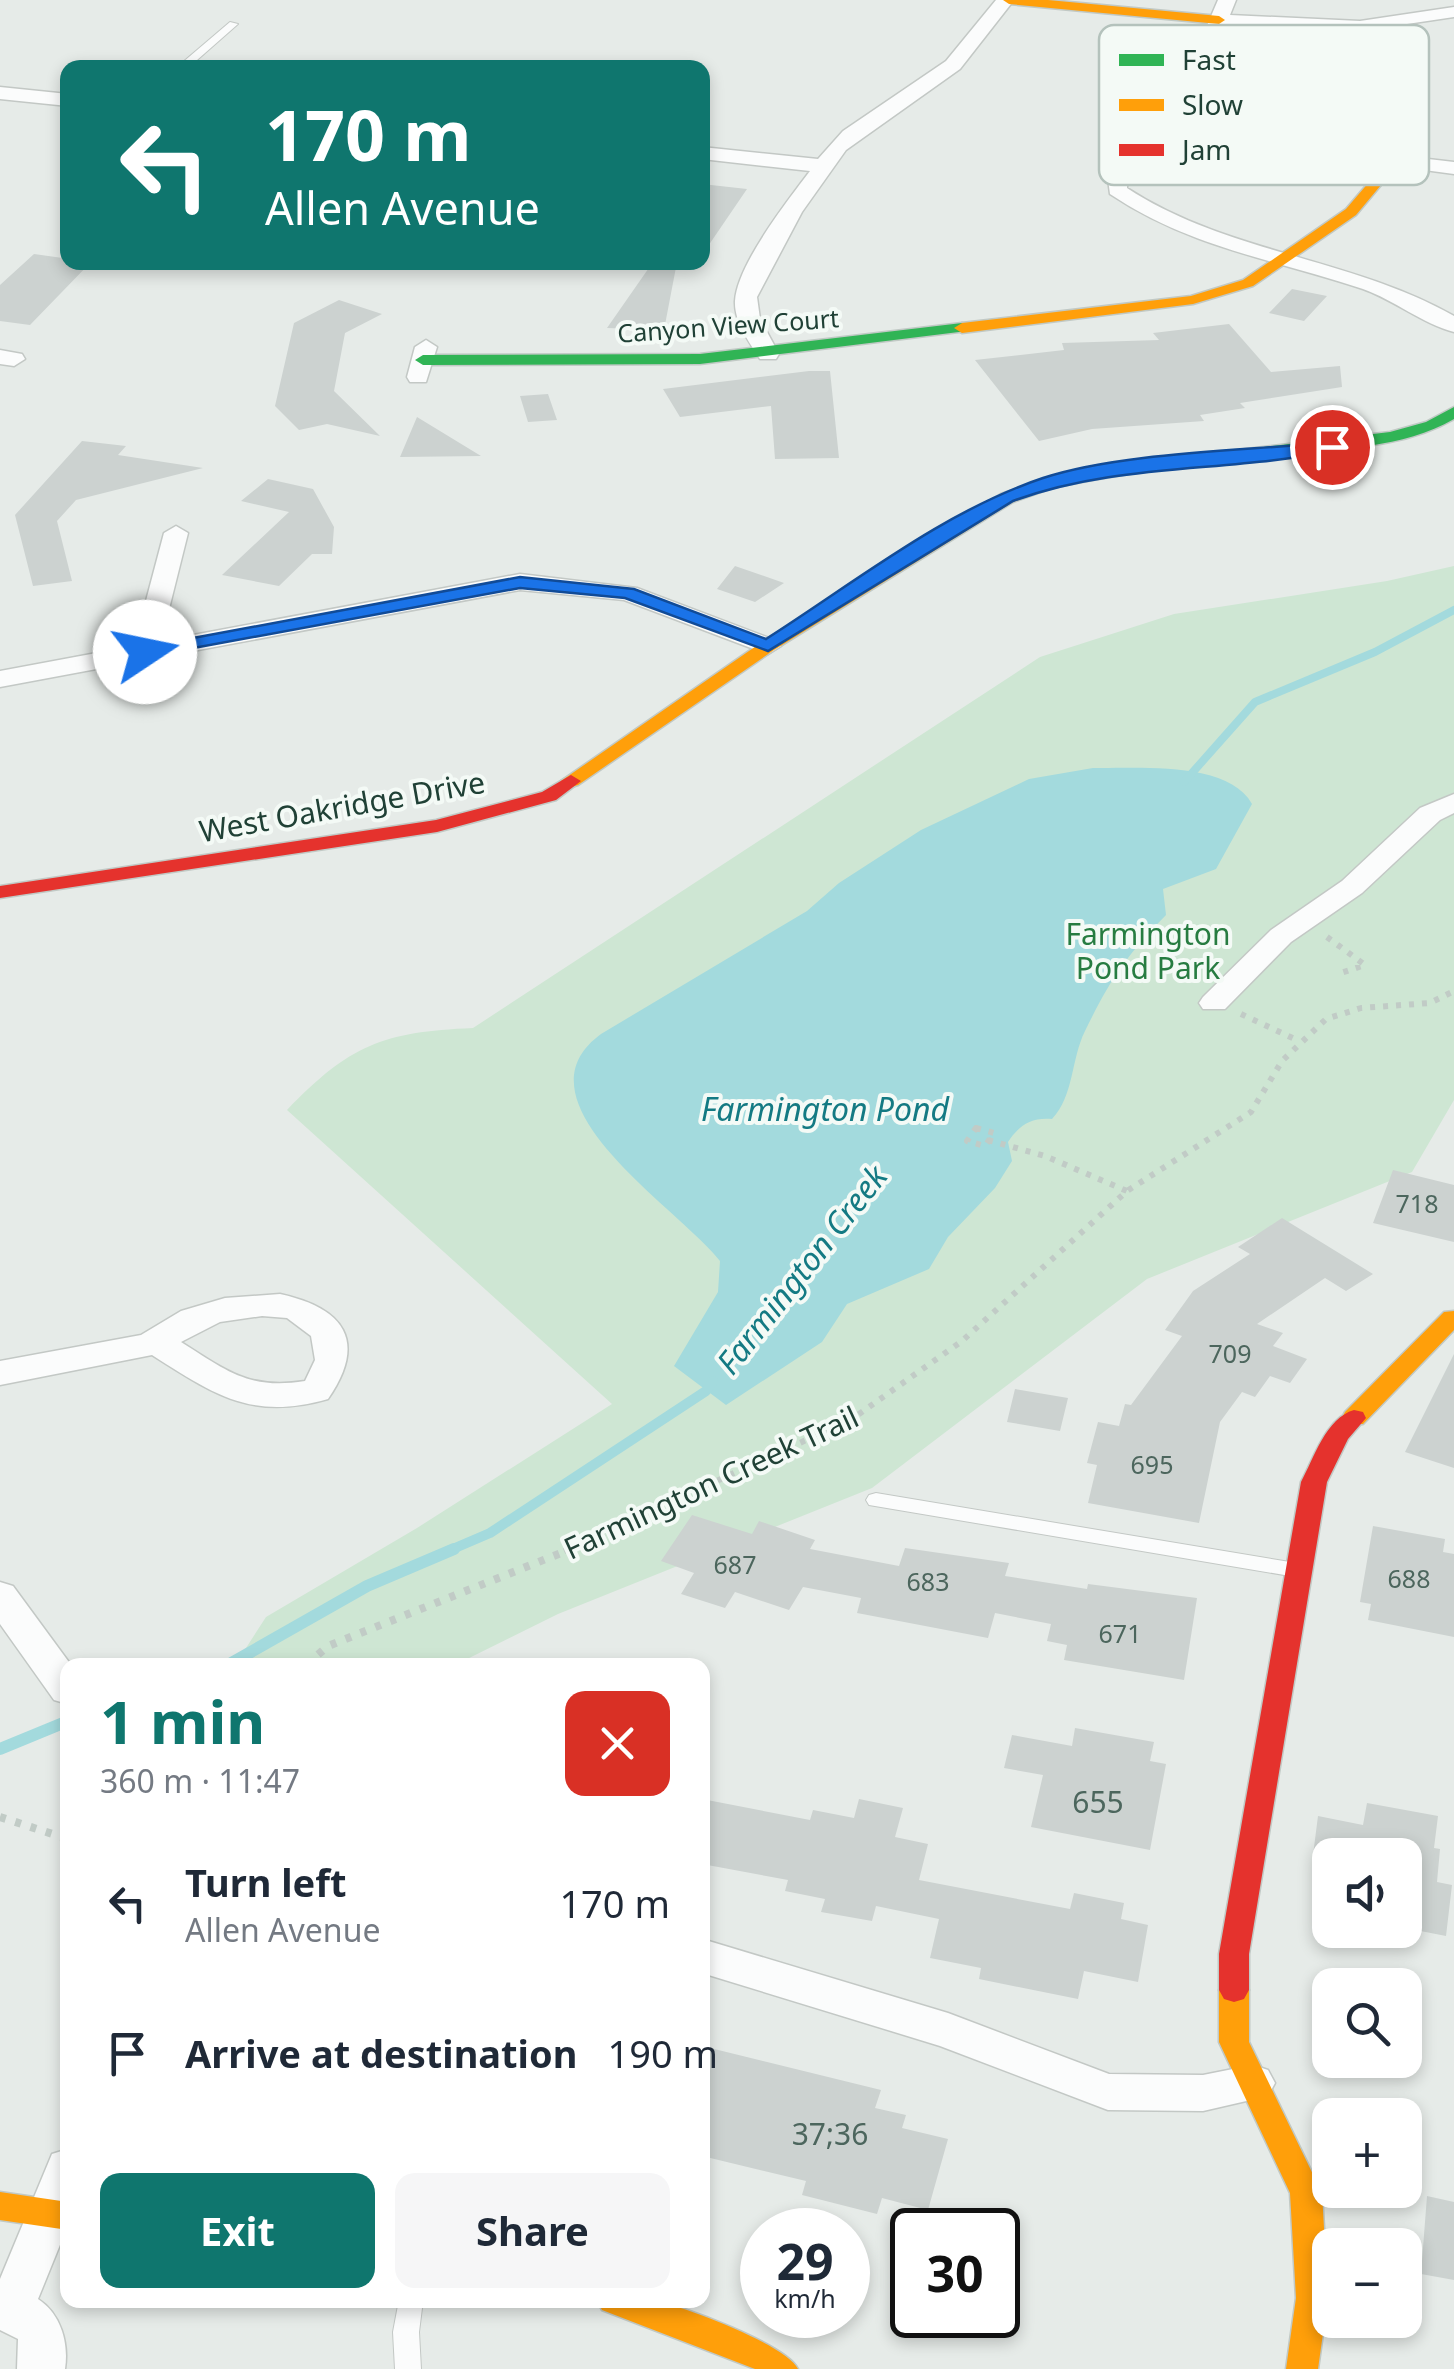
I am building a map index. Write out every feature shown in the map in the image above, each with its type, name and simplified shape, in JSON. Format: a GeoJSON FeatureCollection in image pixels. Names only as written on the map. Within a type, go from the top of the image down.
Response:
{"type":"FeatureCollection","features":[{"type":"Feature","properties":{"kind":"street"},"geometry":{"type":"LineString","coordinates":[[768,354],[751,324],[746,297],[761,264],[823,166],[848,136],[942,77],[982,39],[1007,0],[1223,10],[1351,25]]}},
{"type":"Feature","properties":{"kind":"street"},"geometry":{"type":"LineString","coordinates":[[1367,25],[1454,12]]}},
{"type":"Feature","properties":{"kind":"street"},"geometry":{"type":"LineString","coordinates":[[890,89],[915,95]]}},
{"type":"Feature","properties":{"kind":"street"},"geometry":{"type":"LineString","coordinates":[[0,93],[60,99]]}},
{"type":"Feature","properties":{"kind":"street"},"geometry":{"type":"LineString","coordinates":[[710,155],[823,166]]}},
{"type":"Feature","properties":{"kind":"street"},"geometry":{"type":"LineString","coordinates":[[1429,165],[1454,168]]}},
{"type":"Feature","properties":{"kind":"street"},"geometry":{"type":"LineString","coordinates":[[1116,185],[1117,190]]}},
{"type":"Feature","properties":{"kind":"street","name":"Canyon View Court"},"geometry":{"type":"LineString","coordinates":[[422,361],[700,359],[768,354],[1031,315],[1193,300],[1248,283],[1351,212],[1374,185]]}},
{"type":"Feature","properties":{"kind":"street"},"geometry":{"type":"LineString","coordinates":[[1089,191],[1117,190],[1148,215],[1186,232],[1280,261],[1361,280],[1419,301],[1454,325]]}},
{"type":"Feature","properties":{"kind":"street","name":"West Oakridge Drive"},"geometry":{"type":"LineString","coordinates":[[0,892],[437,826],[549,796],[768,646],[956,526],[1007,498],[1052,481],[1110,470],[1392,437],[1432,425],[1454,412]]}},
{"type":"Feature","properties":{"kind":"street"},"geometry":{"type":"LineString","coordinates":[[145,652],[176,533]]}},
{"type":"Feature","properties":{"kind":"street"},"geometry":{"type":"LineString","coordinates":[[0,678],[520,582],[628,593],[768,646]]}},
{"type":"Feature","properties":{"kind":"street"},"geometry":{"type":"LineString","coordinates":[[1214,1003],[1255,958],[1352,887],[1430,814],[1454,802]]}},
{"type":"Feature","properties":{"kind":"street"},"geometry":{"type":"LineString","coordinates":[[1302,2369],[1312,2298],[1306,2193],[1234,2042],[1234,1954],[1314,1482],[1338,1434],[1452,1318]]}},
{"type":"Feature","properties":{"kind":"street"},"geometry":{"type":"LineString","coordinates":[[0,1373],[156,1342]]}},
{"type":"Feature","properties":{"kind":"street"},"geometry":{"type":"LineString","coordinates":[[0,1596],[60,1679]]}},
{"type":"Feature","properties":{"kind":"street"},"geometry":{"type":"LineString","coordinates":[[710,1958],[948,2031],[1108,2092],[1204,2094],[1254,2083]]}},
{"type":"Feature","properties":{"kind":"street"},"geometry":{"type":"LineString","coordinates":[[0,2206],[58,2215],[6,2309],[29,2317],[41,2331],[46,2349],[42,2369]]}},
{"type":"Feature","properties":{"kind":"street"},"geometry":{"type":"LineString","coordinates":[[643,2308],[758,2354],[782,2369]]}},
{"type":"Feature","properties":{"kind":"lane"},"geometry":{"type":"LineString","coordinates":[[190,60],[233,24]]}},
{"type":"Feature","properties":{"kind":"lane"},"geometry":{"type":"LineString","coordinates":[[876,1500],[1302,1570]]}},
{"type":"Feature","properties":{"kind":"lane"},"geometry":{"type":"LineString","coordinates":[[408,2369],[406,2332],[410,2308]]}},
{"type":"Feature","properties":{"kind":"path"},"geometry":{"type":"LineString","coordinates":[[1298,925],[1331,938],[1365,965],[1338,974]]}},
{"type":"Feature","properties":{"kind":"path"},"geometry":{"type":"LineString","coordinates":[[1214,1003],[1299,1041],[1326,1020],[1344,1014],[1430,1002],[1448,998],[1454,991]]}},
{"type":"Feature","properties":{"kind":"path","name":"Farmington Creek Trail"},"geometry":{"type":"LineString","coordinates":[[314,1658],[328,1646],[572,1548],[852,1419],[962,1341],[1128,1190],[1251,1112],[1299,1041]]}},
{"type":"Feature","properties":{"kind":"path"},"geometry":{"type":"LineString","coordinates":[[988,1140],[1045,1156],[1128,1190]]}},
{"type":"Feature","properties":{"kind":"path"},"geometry":{"type":"LineString","coordinates":[[0,1816],[60,1836]]}},
{"type":"Feature","properties":{"kind":"green space","name":"Farmington Pond Park"},"geometry":{"type":"Polygon","coordinates":[[[1454,566],[1454,1100],[1412,1172],[1147,1279],[872,1488],[558,1614],[469,1658],[240,1658],[266,1617],[417,1528],[612,1404],[287,1110],[309,1088],[370,1046],[414,1033],[473,1028],[1040,657],[1174,614],[1387,581],[1454,566]]]}},
{"type":"Feature","properties":{"kind":"water","name":"Farmington Pond"},"geometry":{"type":"Polygon","coordinates":[[[1093,768],[1155,768],[1202,774],[1240,790],[1252,804],[1216,869],[1163,889],[1166,915],[1129,957],[1102,997],[1080,1042],[1059,1110],[1052,1119],[1032,1121],[1012,1136],[1008,1142],[1012,1161],[995,1188],[948,1237],[929,1269],[847,1304],[822,1342],[726,1405],[674,1366],[718,1292],[720,1261],[611,1154],[587,1122],[575,1091],[578,1061],[601,1034],[807,911],[839,883],[921,830],[1029,779],[1093,768]]]}},
{"type":"Feature","properties":{"kind":"building"},"geometry":{"type":"Polygon","coordinates":[[[710,185],[747,189],[710,243],[710,185]]]}},
{"type":"Feature","properties":{"kind":"building"},"geometry":{"type":"Polygon","coordinates":[[[34,254],[60,258],[60,270],[83,270],[30,325],[0,321],[0,285],[34,254]]]}},
{"type":"Feature","properties":{"kind":"building"},"geometry":{"type":"Polygon","coordinates":[[[647,270],[675,270],[664,330],[607,328],[647,270]]]}},
{"type":"Feature","properties":{"kind":"building"},"geometry":{"type":"Polygon","coordinates":[[[1292,289],[1327,296],[1304,321],[1269,313],[1292,289]]]}},
{"type":"Feature","properties":{"kind":"building"},"geometry":{"type":"Polygon","coordinates":[[[339,300],[382,314],[345,333],[334,391],[380,436],[327,424],[299,430],[275,406],[294,323],[339,300]]]}},
{"type":"Feature","properties":{"kind":"building"},"geometry":{"type":"Polygon","coordinates":[[[1229,324],[1271,372],[1340,366],[1342,387],[1240,403],[1245,408],[1200,415],[1204,421],[1092,429],[1039,441],[975,360],[1064,350],[1062,343],[1159,340],[1153,333],[1229,324]]]}},
{"type":"Feature","properties":{"kind":"building"},"geometry":{"type":"Polygon","coordinates":[[[830,371],[839,458],[775,459],[771,406],[680,417],[663,389],[830,371]]]}},
{"type":"Feature","properties":{"kind":"building"},"geometry":{"type":"Polygon","coordinates":[[[548,394],[557,420],[528,422],[520,396],[548,394]]]}},
{"type":"Feature","properties":{"kind":"building"},"geometry":{"type":"Polygon","coordinates":[[[417,417],[481,456],[400,457],[417,417]]]}},
{"type":"Feature","properties":{"kind":"building"},"geometry":{"type":"Polygon","coordinates":[[[82,441],[126,446],[118,455],[203,468],[76,500],[57,521],[72,581],[33,586],[15,515],[82,441]]]}},
{"type":"Feature","properties":{"kind":"building"},"geometry":{"type":"Polygon","coordinates":[[[268,479],[313,489],[334,527],[332,554],[312,554],[279,586],[222,575],[289,512],[241,501],[268,479]]]}},
{"type":"Feature","properties":{"kind":"building"},"geometry":{"type":"Polygon","coordinates":[[[735,566],[784,583],[755,602],[717,589],[735,566]]]}},
{"type":"Feature","properties":{"kind":"building"},"geometry":{"type":"Polygon","coordinates":[[[1393,1170],[1454,1185],[1454,1242],[1373,1223],[1393,1170]]]}},
{"type":"Feature","properties":{"kind":"building"},"geometry":{"type":"Polygon","coordinates":[[[1282,1218],[1373,1274],[1346,1291],[1325,1278],[1257,1324],[1283,1333],[1273,1346],[1307,1359],[1290,1383],[1270,1376],[1255,1397],[1242,1392],[1220,1422],[1199,1523],[1088,1503],[1097,1465],[1087,1463],[1098,1422],[1119,1426],[1125,1404],[1131,1405],[1182,1336],[1165,1330],[1193,1291],[1250,1254],[1238,1247],[1282,1218]]]}},
{"type":"Feature","properties":{"kind":"building"},"geometry":{"type":"Polygon","coordinates":[[[1454,1354],[1454,1468],[1405,1452],[1454,1354]]]}},
{"type":"Feature","properties":{"kind":"building"},"geometry":{"type":"Polygon","coordinates":[[[1015,1389],[1068,1398],[1060,1431],[1007,1422],[1015,1389]]]}},
{"type":"Feature","properties":{"kind":"building"},"geometry":{"type":"Polygon","coordinates":[[[692,1515],[752,1534],[759,1521],[815,1540],[810,1549],[899,1566],[905,1548],[1009,1563],[1005,1576],[1087,1589],[1088,1584],[1197,1598],[1184,1680],[1064,1660],[1067,1645],[1047,1641],[1051,1624],[995,1613],[988,1638],[857,1613],[861,1598],[803,1587],[789,1610],[735,1592],[725,1608],[681,1594],[694,1573],[661,1561],[692,1515]]]}},
{"type":"Feature","properties":{"kind":"building"},"geometry":{"type":"Polygon","coordinates":[[[1373,1526],[1445,1539],[1443,1552],[1454,1554],[1454,1637],[1368,1620],[1371,1604],[1360,1602],[1373,1526]]]}},
{"type":"Feature","properties":{"kind":"building"},"geometry":{"type":"Polygon","coordinates":[[[1075,1728],[1154,1742],[1150,1761],[1166,1764],[1150,1850],[1031,1827],[1043,1775],[1004,1768],[1012,1735],[1072,1746],[1075,1728]]]}},
{"type":"Feature","properties":{"kind":"building"},"geometry":{"type":"Polygon","coordinates":[[[859,1799],[903,1808],[895,1837],[928,1844],[919,1880],[1070,1909],[1074,1893],[1124,1903],[1121,1919],[1148,1925],[1138,1982],[1084,1971],[1078,1999],[979,1979],[981,1968],[930,1958],[939,1919],[876,1906],[872,1921],[821,1912],[825,1899],[785,1891],[788,1880],[710,1865],[710,1801],[810,1820],[813,1810],[854,1818],[859,1799]]]}},
{"type":"Feature","properties":{"kind":"building"},"geometry":{"type":"Polygon","coordinates":[[[1367,1803],[1438,1816],[1434,1848],[1440,1849],[1437,1882],[1452,1885],[1446,1936],[1422,1931],[1422,1838],[1315,1838],[1318,1816],[1363,1825],[1367,1803]]]}},
{"type":"Feature","properties":{"kind":"building"},"geometry":{"type":"Polygon","coordinates":[[[710,2048],[881,2090],[875,2108],[906,2115],[902,2128],[948,2139],[929,2208],[882,2198],[877,2214],[870,2212],[870,2208],[853,2208],[802,2195],[806,2181],[710,2158],[710,2048]]]}},
{"type":"Feature","properties":{"kind":"building"},"geometry":{"type":"Polygon","coordinates":[[[1427,2196],[1454,2202],[1454,2280],[1422,2274],[1427,2196]]]}},
{"type":"Feature","properties":{"kind":"waterway","name":"Farmington Creek"},"geometry":{"type":"LineString","coordinates":[[1184,782],[1255,702],[1375,652],[1454,610]]}},
{"type":"Feature","properties":{"kind":"waterway","name":"Farmington Creek"},"geometry":{"type":"LineString","coordinates":[[448,1551],[490,1533],[706,1391],[713,1381]]}},
{"type":"Feature","properties":{"kind":"waterway","name":"Farmington Creek"},"geometry":{"type":"LineString","coordinates":[[240,1658],[367,1586],[454,1549]]}},
{"type":"Feature","properties":{"kind":"waterway","name":"Farmington Creek"},"geometry":{"type":"LineString","coordinates":[[0,1749],[60,1724]]}},
{"type":"Feature","properties":{"kind":"traffic: fast"},"geometry":{"type":"LineString","coordinates":[[423,360],[700,359],[962,328]]}},
{"type":"Feature","properties":{"kind":"traffic: fast"},"geometry":{"type":"LineString","coordinates":[[1043,485],[1110,470],[1392,437],[1432,425],[1454,412]]}},
{"type":"Feature","properties":{"kind":"traffic: slow"},"geometry":{"type":"LineString","coordinates":[[1009,0],[1219,20]]}},
{"type":"Feature","properties":{"kind":"traffic: slow"},"geometry":{"type":"LineString","coordinates":[[962,328],[1193,300],[1248,283],[1351,212],[1374,185]]}},
{"type":"Feature","properties":{"kind":"traffic: slow"},"geometry":{"type":"LineString","coordinates":[[571,781],[768,646],[1007,498],[1043,485]]}},
{"type":"Feature","properties":{"kind":"traffic: slow"},"geometry":{"type":"LineString","coordinates":[[1354,1418],[1452,1318]]}},
{"type":"Feature","properties":{"kind":"traffic: slow"},"geometry":{"type":"LineString","coordinates":[[1234,1990],[1234,2042],[1306,2193],[1312,2298],[1302,2369]]}},
{"type":"Feature","properties":{"kind":"traffic: slow"},"geometry":{"type":"LineString","coordinates":[[0,2206],[60,2215]]}},
{"type":"Feature","properties":{"kind":"traffic: slow"},"geometry":{"type":"LineString","coordinates":[[635,2308],[758,2353],[782,2369]]}},
{"type":"Feature","properties":{"kind":"traffic: jam"},"geometry":{"type":"LineString","coordinates":[[0,892],[437,826],[549,796],[571,781]]}},
{"type":"Feature","properties":{"kind":"traffic: jam"},"geometry":{"type":"LineString","coordinates":[[1234,1990],[1234,1954],[1314,1482],[1338,1434],[1354,1418]]}},
{"type":"Feature","properties":{"kind":"route"},"geometry":{"type":"LineString","coordinates":[[145,652],[460,590],[520,582],[628,593],[768,646],[956,526],[1007,498],[1052,481],[1110,470],[1332,447]]}}]}
